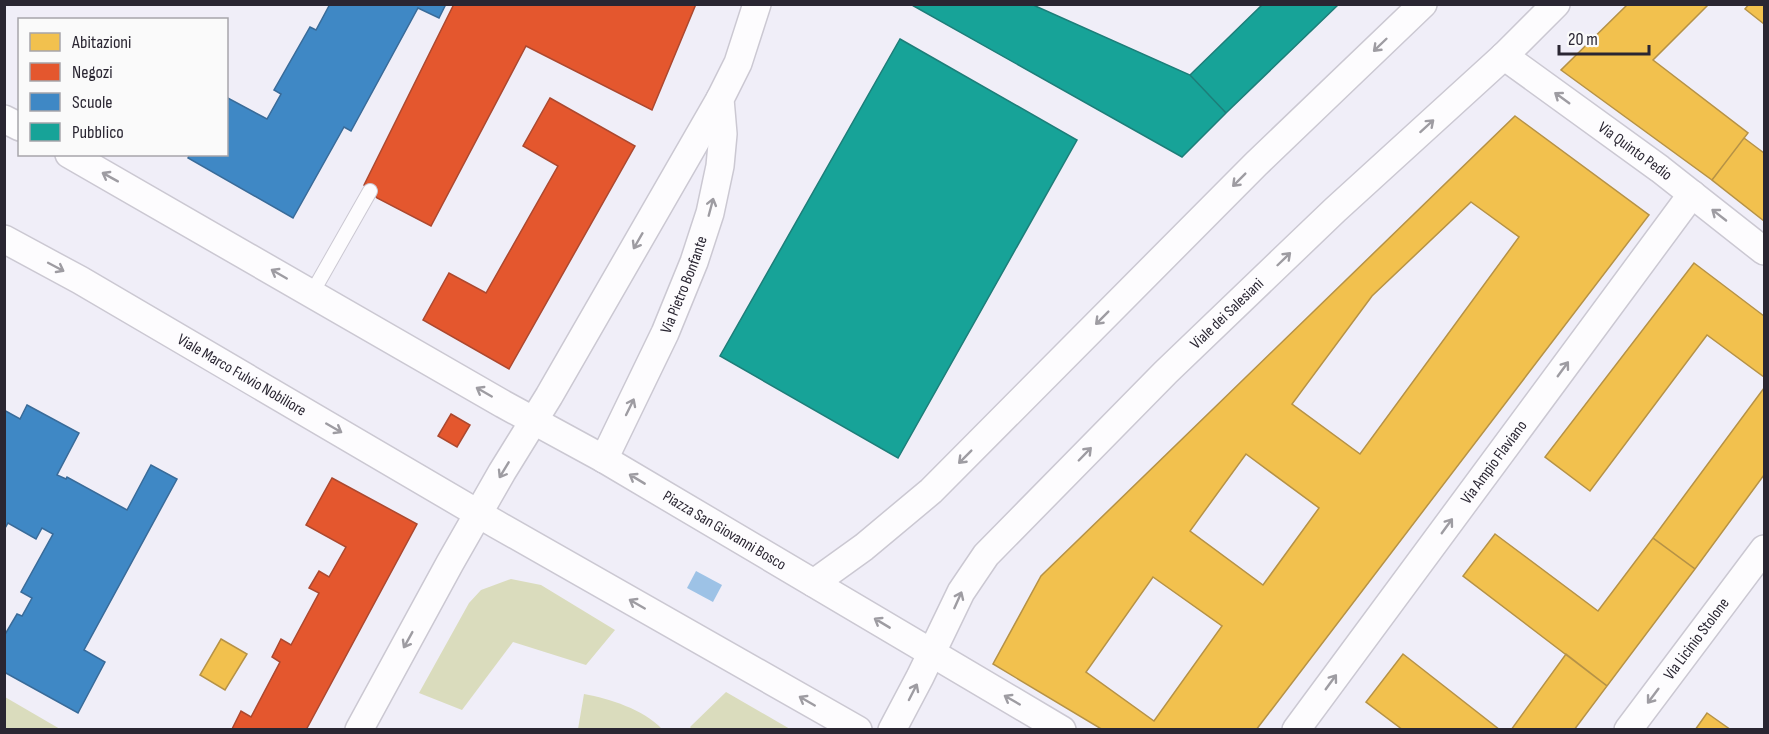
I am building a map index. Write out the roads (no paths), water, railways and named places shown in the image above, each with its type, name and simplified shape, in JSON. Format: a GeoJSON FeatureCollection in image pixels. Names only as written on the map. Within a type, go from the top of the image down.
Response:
{"type":"FeatureCollection","features":[{"type":"Feature","properties":{"kind":"street"},"geometry":{"type":"LineString","coordinates":[[359,729],[479,513],[535,421],[720,99],[738,63],[757,4]]}},
{"type":"Feature","properties":{"kind":"street"},"geometry":{"type":"LineString","coordinates":[[814,583],[864,547],[931,491],[1256,164],[1423,4]]}},
{"type":"Feature","properties":{"kind":"street","name":"Viale dei Salesiani"},"geometry":{"type":"LineString","coordinates":[[932,653],[968,579],[997,544],[1166,372],[1335,210],[1504,56],[1556,4]]}},
{"type":"Feature","properties":{"kind":"street","name":"Via Quinto Pedio"},"geometry":{"type":"LineString","coordinates":[[1504,56],[1692,194],[1764,251]]}},
{"type":"Feature","properties":{"kind":"street","name":"Via Pietro Bonfante"},"geometry":{"type":"LineString","coordinates":[[604,459],[665,333],[703,235],[716,189],[723,148],[720,99]]}},
{"type":"Feature","properties":{"kind":"street"},"geometry":{"type":"LineString","coordinates":[[4,119],[18,126]]}},
{"type":"Feature","properties":{"kind":"street"},"geometry":{"type":"LineString","coordinates":[[72,156],[535,421]]}},
{"type":"Feature","properties":{"kind":"street","name":"Via Ampio Flaviano"},"geometry":{"type":"LineString","coordinates":[[1296,729],[1692,194]]}},
{"type":"Feature","properties":{"kind":"street","name":"Viale Marco Fulvio Nobiliore"},"geometry":{"type":"LineString","coordinates":[[4,239],[80,279],[479,513]]}},
{"type":"Feature","properties":{"kind":"street","name":"Piazza San Giovanni Bosco"},"geometry":{"type":"LineString","coordinates":[[535,421],[604,459],[932,653]]}},
{"type":"Feature","properties":{"kind":"street"},"geometry":{"type":"LineString","coordinates":[[479,513],[858,729]]}},
{"type":"Feature","properties":{"kind":"street","name":"Via Licinio Stolone"},"geometry":{"type":"LineString","coordinates":[[1628,729],[1764,549]]}},
{"type":"Feature","properties":{"kind":"street"},"geometry":{"type":"LineString","coordinates":[[892,729],[932,653],[1062,729]]}},
{"type":"Feature","properties":{"kind":"lane"},"geometry":{"type":"LineString","coordinates":[[312,293],[370,191]]}},
{"type":"Feature","properties":{"kind":"water"},"geometry":{"type":"Polygon","coordinates":[[[696,571],[722,585],[713,602],[687,588],[696,571]]]}}]}
